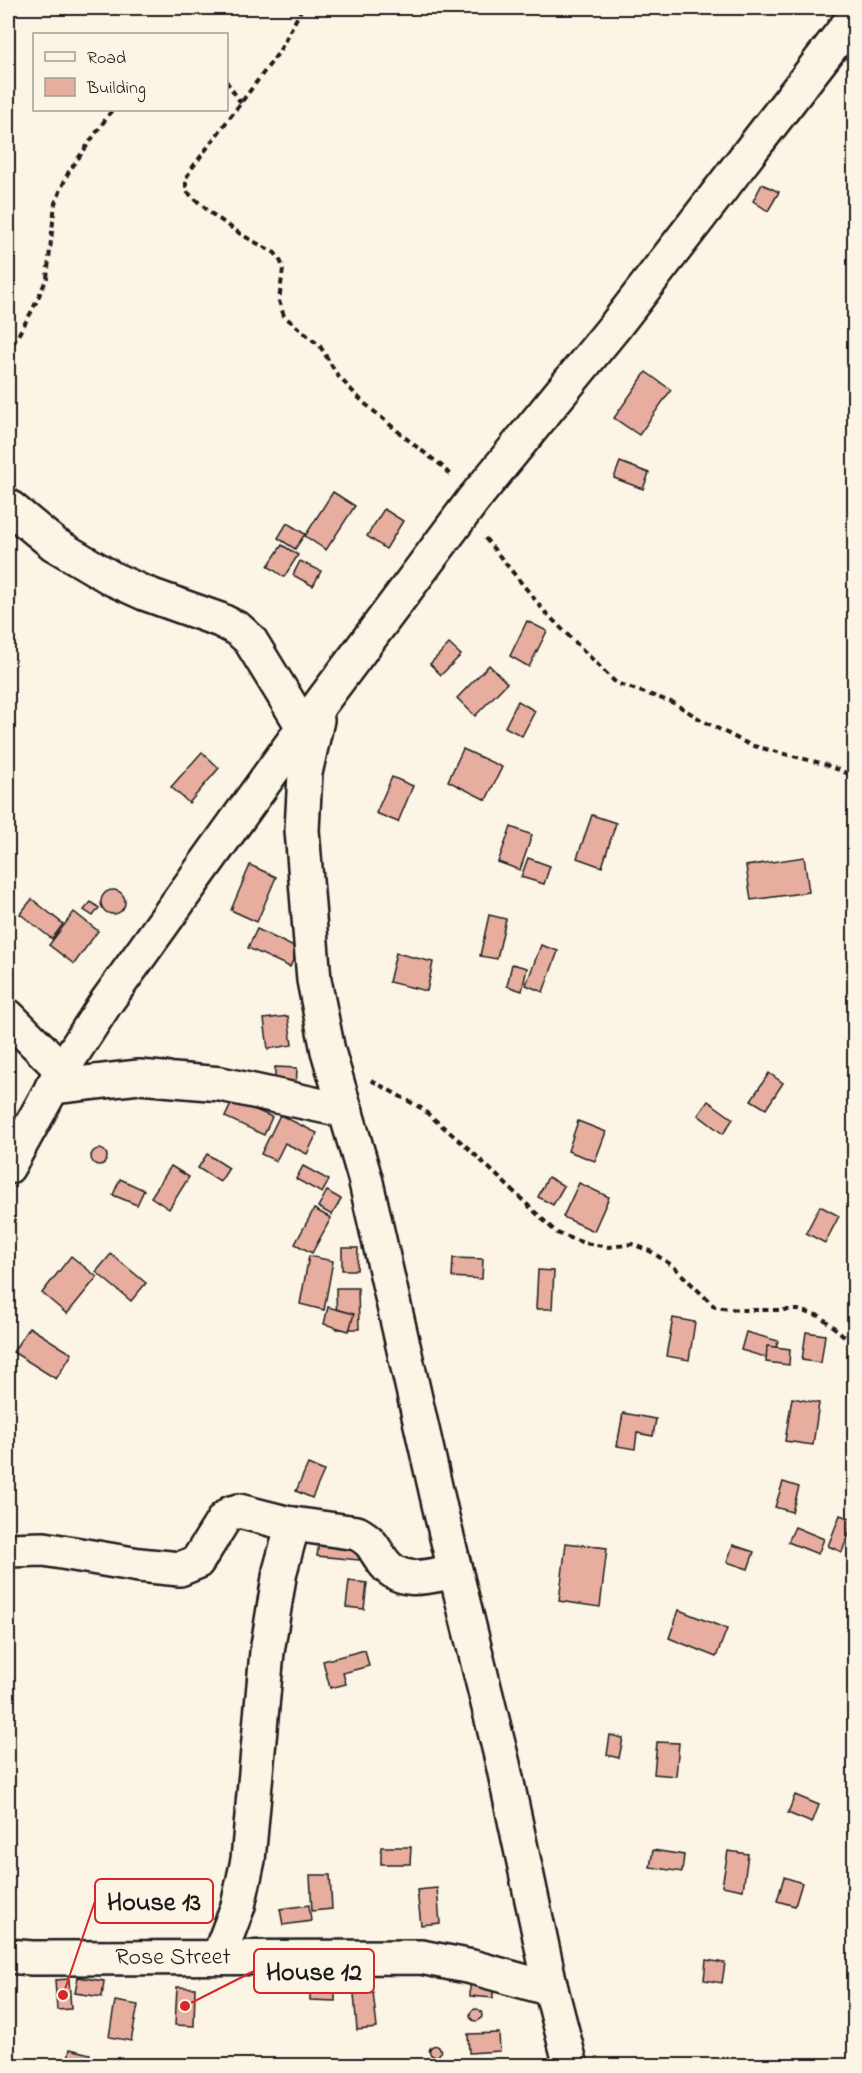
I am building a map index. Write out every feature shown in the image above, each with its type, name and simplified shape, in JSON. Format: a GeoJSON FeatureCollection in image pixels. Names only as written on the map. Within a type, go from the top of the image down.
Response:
{"type":"FeatureCollection","features":[{"type":"Feature","properties":{"kind":"street"},"geometry":{"type":"LineString","coordinates":[[8,1167],[57,1078],[105,1004],[313,716],[468,507],[616,325],[855,17]]}},
{"type":"Feature","properties":{"kind":"street"},"geometry":{"type":"LineString","coordinates":[[8,506],[54,544],[113,579],[144,594],[220,620],[238,629],[250,640],[313,716],[305,773],[302,830],[314,980],[332,1065],[366,1178],[455,1571],[503,1764],[551,1989],[572,2066]]}},
{"type":"Feature","properties":{"kind":"street"},"geometry":{"type":"LineString","coordinates":[[8,1016],[57,1078]]}},
{"type":"Feature","properties":{"kind":"street"},"geometry":{"type":"LineString","coordinates":[[57,1078],[139,1077],[221,1084],[346,1111]]}},
{"type":"Feature","properties":{"kind":"street"},"geometry":{"type":"LineString","coordinates":[[8,1550],[44,1549],[140,1565],[180,1569],[197,1562],[215,1531],[231,1514],[239,1511],[293,1524],[357,1533],[375,1547],[381,1560],[389,1569],[406,1578],[455,1571]]}},
{"type":"Feature","properties":{"kind":"street"},"geometry":{"type":"LineString","coordinates":[[219,1956],[238,1906],[248,1860],[267,1652],[280,1571],[293,1524]]}},
{"type":"Feature","properties":{"kind":"street","name":"Rose Street"},"geometry":{"type":"LineString","coordinates":[[8,1956],[32,1958],[421,1957],[472,1967],[551,1989]]}},
{"type":"Feature","properties":{"kind":"path"},"geometry":{"type":"LineString","coordinates":[[302,8],[279,52],[205,148],[186,178],[186,191],[212,214],[242,235],[275,252],[283,269],[279,301],[284,316],[320,346],[338,376],[363,402],[442,466],[508,564],[545,612],[616,683],[674,703],[750,745],[824,764],[855,776]]}},
{"type":"Feature","properties":{"kind":"path"},"geometry":{"type":"LineString","coordinates":[[228,84],[241,103]]}},
{"type":"Feature","properties":{"kind":"path"},"geometry":{"type":"LineString","coordinates":[[8,353],[33,309],[47,278],[55,203],[68,173],[111,111]]}},
{"type":"Feature","properties":{"kind":"path"},"geometry":{"type":"LineString","coordinates":[[332,1065],[368,1079],[421,1107],[467,1147],[557,1233],[584,1243],[609,1247],[632,1244],[650,1251],[673,1266],[715,1306],[739,1310],[798,1310],[820,1316],[855,1344]]}},
{"type":"Feature","properties":{"kind":"building"},"geometry":{"type":"Polygon","coordinates":[[[762,184],[779,192],[768,211],[753,201],[762,184]]]}},
{"type":"Feature","properties":{"kind":"building"},"geometry":{"type":"Polygon","coordinates":[[[646,372],[671,390],[639,435],[614,418],[646,372]]]}},
{"type":"Feature","properties":{"kind":"building"},"geometry":{"type":"Polygon","coordinates":[[[620,462],[649,473],[643,489],[614,478],[620,462]]]}},
{"type":"Feature","properties":{"kind":"building"},"geometry":{"type":"Polygon","coordinates":[[[333,492],[355,506],[326,550],[305,536],[333,492]]]}},
{"type":"Feature","properties":{"kind":"building"},"geometry":{"type":"Polygon","coordinates":[[[384,509],[403,521],[386,549],[367,536],[384,509]]]}},
{"type":"Feature","properties":{"kind":"building"},"geometry":{"type":"Polygon","coordinates":[[[287,523],[305,534],[295,549],[278,538],[287,523]]]}},
{"type":"Feature","properties":{"kind":"building"},"geometry":{"type":"Polygon","coordinates":[[[282,545],[298,555],[284,577],[268,566],[282,545]]]}},
{"type":"Feature","properties":{"kind":"building"},"geometry":{"type":"Polygon","coordinates":[[[300,561],[321,571],[313,586],[293,575],[300,561]]]}},
{"type":"Feature","properties":{"kind":"building"},"geometry":{"type":"Polygon","coordinates":[[[527,621],[547,631],[529,667],[510,656],[527,621]]]}},
{"type":"Feature","properties":{"kind":"building"},"geometry":{"type":"Polygon","coordinates":[[[449,644],[461,655],[441,675],[430,664],[449,644]]]}},
{"type":"Feature","properties":{"kind":"building"},"geometry":{"type":"Polygon","coordinates":[[[489,665],[507,683],[475,716],[457,698],[489,665]]]}},
{"type":"Feature","properties":{"kind":"building"},"geometry":{"type":"Polygon","coordinates":[[[518,701],[535,711],[522,736],[505,727],[518,701]]]}},
{"type":"Feature","properties":{"kind":"building"},"geometry":{"type":"Polygon","coordinates":[[[463,749],[502,767],[486,800],[448,781],[463,749]]]}},
{"type":"Feature","properties":{"kind":"building"},"geometry":{"type":"Polygon","coordinates":[[[202,752],[219,768],[189,803],[171,787],[202,752]]]}},
{"type":"Feature","properties":{"kind":"building"},"geometry":{"type":"Polygon","coordinates":[[[392,777],[413,786],[398,822],[376,813],[392,777]]]}},
{"type":"Feature","properties":{"kind":"building"},"geometry":{"type":"Polygon","coordinates":[[[592,815],[616,823],[602,867],[577,858],[592,815]]]}},
{"type":"Feature","properties":{"kind":"building"},"geometry":{"type":"Polygon","coordinates":[[[511,827],[532,835],[520,870],[498,862],[511,827]]]}},
{"type":"Feature","properties":{"kind":"building"},"geometry":{"type":"Polygon","coordinates":[[[804,857],[809,892],[751,900],[746,866],[804,857]]]}},
{"type":"Feature","properties":{"kind":"building"},"geometry":{"type":"Polygon","coordinates":[[[528,858],[550,866],[544,884],[521,877],[528,858]]]}},
{"type":"Feature","properties":{"kind":"building"},"geometry":{"type":"Polygon","coordinates":[[[250,865],[276,877],[257,922],[231,910],[250,865]]]}},
{"type":"Feature","properties":{"kind":"building"},"geometry":{"type":"Polygon","coordinates":[[[113,890],[118,891],[124,897],[124,907],[118,913],[113,914],[108,913],[102,907],[101,902],[102,897],[108,891],[113,890]]]}},
{"type":"Feature","properties":{"kind":"building"},"geometry":{"type":"Polygon","coordinates":[[[32,899],[63,924],[52,939],[20,914],[32,899]]]}},
{"type":"Feature","properties":{"kind":"building"},"geometry":{"type":"Polygon","coordinates":[[[91,902],[99,908],[93,916],[84,910],[91,902]]]}},
{"type":"Feature","properties":{"kind":"building"},"geometry":{"type":"Polygon","coordinates":[[[74,912],[98,931],[74,964],[49,945],[74,912]]]}},
{"type":"Feature","properties":{"kind":"building"},"geometry":{"type":"Polygon","coordinates":[[[489,915],[506,919],[497,959],[480,956],[489,915]]]}},
{"type":"Feature","properties":{"kind":"building"},"geometry":{"type":"Polygon","coordinates":[[[257,929],[298,949],[290,967],[248,948],[257,929]]]}},
{"type":"Feature","properties":{"kind":"building"},"geometry":{"type":"Polygon","coordinates":[[[541,945],[558,951],[543,992],[526,985],[541,945]]]}},
{"type":"Feature","properties":{"kind":"building"},"geometry":{"type":"Polygon","coordinates":[[[396,953],[433,962],[427,991],[389,982],[396,953]]]}},
{"type":"Feature","properties":{"kind":"building"},"geometry":{"type":"Polygon","coordinates":[[[512,964],[527,968],[522,991],[507,986],[512,964]]]}},
{"type":"Feature","properties":{"kind":"building"},"geometry":{"type":"Polygon","coordinates":[[[854,1012],[854,1045],[847,1044],[854,1012]]]}},
{"type":"Feature","properties":{"kind":"building"},"geometry":{"type":"Polygon","coordinates":[[[288,1016],[292,1045],[268,1049],[264,1019],[288,1016]]]}},
{"type":"Feature","properties":{"kind":"building"},"geometry":{"type":"Polygon","coordinates":[[[275,1067],[297,1068],[296,1089],[275,1088],[275,1067]]]}},
{"type":"Feature","properties":{"kind":"building"},"geometry":{"type":"Polygon","coordinates":[[[769,1073],[783,1083],[766,1109],[751,1100],[769,1073]]]}},
{"type":"Feature","properties":{"kind":"building"},"geometry":{"type":"Polygon","coordinates":[[[233,1100],[272,1117],[264,1135],[225,1117],[233,1100]]]}},
{"type":"Feature","properties":{"kind":"building"},"geometry":{"type":"Polygon","coordinates":[[[708,1101],[733,1119],[723,1134],[698,1115],[708,1101]]]}},
{"type":"Feature","properties":{"kind":"building"},"geometry":{"type":"Polygon","coordinates":[[[280,1115],[317,1133],[307,1154],[285,1143],[276,1161],[261,1154],[280,1115]]]}},
{"type":"Feature","properties":{"kind":"building"},"geometry":{"type":"Polygon","coordinates":[[[578,1121],[606,1132],[595,1161],[568,1151],[578,1121]]]}},
{"type":"Feature","properties":{"kind":"building"},"geometry":{"type":"Polygon","coordinates":[[[99,1149],[105,1151],[107,1157],[105,1163],[99,1165],[93,1163],[91,1157],[93,1151],[99,1149]]]}},
{"type":"Feature","properties":{"kind":"building"},"geometry":{"type":"Polygon","coordinates":[[[207,1154],[229,1168],[220,1182],[198,1168],[207,1154]]]}},
{"type":"Feature","properties":{"kind":"building"},"geometry":{"type":"Polygon","coordinates":[[[171,1166],[189,1177],[169,1209],[151,1197],[171,1166]]]}},
{"type":"Feature","properties":{"kind":"building"},"geometry":{"type":"Polygon","coordinates":[[[303,1166],[329,1180],[322,1193],[296,1179],[303,1166]]]}},
{"type":"Feature","properties":{"kind":"building"},"geometry":{"type":"Polygon","coordinates":[[[548,1177],[564,1186],[553,1205],[538,1197],[548,1177]]]}},
{"type":"Feature","properties":{"kind":"building"},"geometry":{"type":"Polygon","coordinates":[[[120,1179],[144,1190],[137,1205],[113,1195],[120,1179]]]}},
{"type":"Feature","properties":{"kind":"building"},"geometry":{"type":"Polygon","coordinates":[[[579,1183],[609,1197],[594,1231],[563,1217],[579,1183]]]}},
{"type":"Feature","properties":{"kind":"building"},"geometry":{"type":"Polygon","coordinates":[[[327,1191],[341,1199],[332,1215],[318,1207],[327,1191]]]}},
{"type":"Feature","properties":{"kind":"building"},"geometry":{"type":"Polygon","coordinates":[[[820,1206],[839,1216],[825,1243],[806,1233],[820,1206]]]}},
{"type":"Feature","properties":{"kind":"building"},"geometry":{"type":"Polygon","coordinates":[[[314,1209],[331,1218],[312,1253],[295,1244],[314,1209]]]}},
{"type":"Feature","properties":{"kind":"building"},"geometry":{"type":"Polygon","coordinates":[[[342,1248],[358,1248],[357,1270],[342,1270],[342,1248]]]}},
{"type":"Feature","properties":{"kind":"building"},"geometry":{"type":"Polygon","coordinates":[[[111,1254],[146,1283],[131,1301],[96,1272],[111,1254]]]}},
{"type":"Feature","properties":{"kind":"building"},"geometry":{"type":"Polygon","coordinates":[[[71,1256],[97,1277],[67,1314],[42,1293],[71,1256]]]}},
{"type":"Feature","properties":{"kind":"building"},"geometry":{"type":"Polygon","coordinates":[[[309,1256],[333,1261],[324,1310],[300,1304],[309,1256]]]}},
{"type":"Feature","properties":{"kind":"building"},"geometry":{"type":"Polygon","coordinates":[[[453,1258],[483,1259],[482,1279],[452,1277],[453,1258]]]}},
{"type":"Feature","properties":{"kind":"building"},"geometry":{"type":"Polygon","coordinates":[[[538,1270],[554,1271],[552,1309],[536,1309],[538,1270]]]}},
{"type":"Feature","properties":{"kind":"building"},"geometry":{"type":"Polygon","coordinates":[[[336,1288],[358,1288],[359,1329],[337,1329],[336,1288]]]}},
{"type":"Feature","properties":{"kind":"building"},"geometry":{"type":"Polygon","coordinates":[[[328,1307],[354,1314],[349,1331],[324,1324],[328,1307]]]}},
{"type":"Feature","properties":{"kind":"building"},"geometry":{"type":"Polygon","coordinates":[[[673,1318],[695,1322],[689,1360],[666,1356],[673,1318]]]}},
{"type":"Feature","properties":{"kind":"building"},"geometry":{"type":"Polygon","coordinates":[[[29,1327],[72,1354],[56,1379],[13,1352],[29,1327]]]}},
{"type":"Feature","properties":{"kind":"building"},"geometry":{"type":"Polygon","coordinates":[[[746,1332],[778,1341],[772,1359],[741,1350],[746,1332]]]}},
{"type":"Feature","properties":{"kind":"building"},"geometry":{"type":"Polygon","coordinates":[[[806,1332],[825,1335],[821,1363],[802,1360],[806,1332]]]}},
{"type":"Feature","properties":{"kind":"building"},"geometry":{"type":"Polygon","coordinates":[[[767,1346],[790,1349],[789,1365],[766,1362],[767,1346]]]}},
{"type":"Feature","properties":{"kind":"building"},"geometry":{"type":"Polygon","coordinates":[[[792,1398],[819,1403],[813,1445],[785,1441],[792,1398]]]}},
{"type":"Feature","properties":{"kind":"building"},"geometry":{"type":"Polygon","coordinates":[[[623,1413],[656,1419],[653,1436],[637,1433],[635,1449],[617,1446],[623,1413]]]}},
{"type":"Feature","properties":{"kind":"building"},"geometry":{"type":"Polygon","coordinates":[[[308,1464],[324,1471],[312,1498],[296,1491],[308,1464]]]}},
{"type":"Feature","properties":{"kind":"building"},"geometry":{"type":"Polygon","coordinates":[[[783,1482],[799,1487],[792,1512],[775,1507],[783,1482]]]}},
{"type":"Feature","properties":{"kind":"building"},"geometry":{"type":"Polygon","coordinates":[[[840,1515],[854,1520],[842,1552],[828,1546],[840,1515]]]}},
{"type":"Feature","properties":{"kind":"building"},"geometry":{"type":"Polygon","coordinates":[[[795,1527],[824,1539],[818,1554],[788,1542],[795,1527]]]}},
{"type":"Feature","properties":{"kind":"building"},"geometry":{"type":"Polygon","coordinates":[[[320,1536],[361,1540],[359,1560],[317,1556],[320,1536]]]}},
{"type":"Feature","properties":{"kind":"building"},"geometry":{"type":"Polygon","coordinates":[[[566,1543],[607,1548],[600,1607],[559,1601],[566,1543]]]}},
{"type":"Feature","properties":{"kind":"building"},"geometry":{"type":"Polygon","coordinates":[[[733,1545],[754,1552],[748,1569],[727,1562],[733,1545]]]}},
{"type":"Feature","properties":{"kind":"building"},"geometry":{"type":"Polygon","coordinates":[[[349,1581],[367,1583],[364,1609],[346,1607],[349,1581]]]}},
{"type":"Feature","properties":{"kind":"building"},"geometry":{"type":"Polygon","coordinates":[[[679,1610],[727,1629],[716,1657],[669,1638],[679,1610]]]}},
{"type":"Feature","properties":{"kind":"building"},"geometry":{"type":"Polygon","coordinates":[[[365,1650],[369,1666],[343,1673],[346,1684],[330,1688],[323,1661],[365,1650]]]}},
{"type":"Feature","properties":{"kind":"building"},"geometry":{"type":"Polygon","coordinates":[[[610,1735],[623,1738],[619,1758],[607,1755],[610,1735]]]}},
{"type":"Feature","properties":{"kind":"building"},"geometry":{"type":"Polygon","coordinates":[[[657,1742],[679,1743],[676,1776],[654,1774],[657,1742]]]}},
{"type":"Feature","properties":{"kind":"building"},"geometry":{"type":"Polygon","coordinates":[[[795,1795],[819,1805],[812,1823],[788,1813],[795,1795]]]}},
{"type":"Feature","properties":{"kind":"building"},"geometry":{"type":"Polygon","coordinates":[[[381,1847],[411,1847],[410,1864],[381,1864],[381,1847]]]}},
{"type":"Feature","properties":{"kind":"building"},"geometry":{"type":"Polygon","coordinates":[[[653,1850],[684,1855],[682,1872],[650,1867],[653,1850]]]}},
{"type":"Feature","properties":{"kind":"building"},"geometry":{"type":"Polygon","coordinates":[[[728,1851],[748,1854],[743,1890],[722,1886],[728,1851]]]}},
{"type":"Feature","properties":{"kind":"building"},"geometry":{"type":"Polygon","coordinates":[[[310,1875],[330,1875],[332,1909],[312,1911],[310,1875]]]}},
{"type":"Feature","properties":{"kind":"building"},"geometry":{"type":"Polygon","coordinates":[[[784,1877],[802,1883],[795,1906],[777,1901],[784,1877]]]}},
{"type":"Feature","properties":{"kind":"building"},"geometry":{"type":"Polygon","coordinates":[[[437,1888],[440,1923],[421,1925],[417,1890],[437,1888]]]}},
{"type":"Feature","properties":{"kind":"building"},"geometry":{"type":"Polygon","coordinates":[[[309,1905],[311,1921],[283,1925],[280,1909],[309,1905]]]}},
{"type":"Feature","properties":{"kind":"building"},"geometry":{"type":"Polygon","coordinates":[[[706,1960],[725,1963],[722,1983],[704,1980],[706,1960]]]}},
{"type":"Feature","properties":{"kind":"building"},"geometry":{"type":"Polygon","coordinates":[[[78,1977],[104,1981],[102,1997],[75,1993],[78,1977]]]}},
{"type":"Feature","properties":{"kind":"building"},"geometry":{"type":"Polygon","coordinates":[[[69,1979],[71,2009],[57,2010],[55,1980],[69,1979]]]}},
{"type":"Feature","properties":{"kind":"building"},"geometry":{"type":"Polygon","coordinates":[[[470,1985],[493,1987],[493,1998],[470,1996],[470,1985]]]}},
{"type":"Feature","properties":{"kind":"building"},"geometry":{"type":"Polygon","coordinates":[[[177,1987],[195,1988],[194,2026],[175,2025],[177,1987]]]}},
{"type":"Feature","properties":{"kind":"building"},"geometry":{"type":"Polygon","coordinates":[[[310,1987],[335,1988],[335,2001],[310,2000],[310,1987]]]}},
{"type":"Feature","properties":{"kind":"building"},"geometry":{"type":"Polygon","coordinates":[[[373,1992],[377,2028],[357,2030],[354,1994],[373,1992]]]}},
{"type":"Feature","properties":{"kind":"building"},"geometry":{"type":"Polygon","coordinates":[[[115,2001],[138,2005],[131,2041],[109,2037],[115,2001]]]}},
{"type":"Feature","properties":{"kind":"building"},"geometry":{"type":"Polygon","coordinates":[[[478,2009],[482,2015],[478,2021],[474,2021],[470,2013],[478,2009]]]}},
{"type":"Feature","properties":{"kind":"building"},"geometry":{"type":"Polygon","coordinates":[[[499,2033],[500,2051],[469,2053],[468,2034],[499,2033]]]}},
{"type":"Feature","properties":{"kind":"building"},"geometry":{"type":"Polygon","coordinates":[[[435,2045],[441,2051],[435,2057],[429,2051],[435,2045]]]}},
{"type":"Feature","properties":{"kind":"building"},"geometry":{"type":"Polygon","coordinates":[[[70,2049],[90,2054],[87,2066],[67,2063],[70,2049]]]}},
{"type":"Feature","properties":{"kind":"place","name":"House 13"},"geometry":{"type":"Point","coordinates":[63,1995]}},
{"type":"Feature","properties":{"kind":"place","name":"House 12"},"geometry":{"type":"Point","coordinates":[185,2006]}}]}
